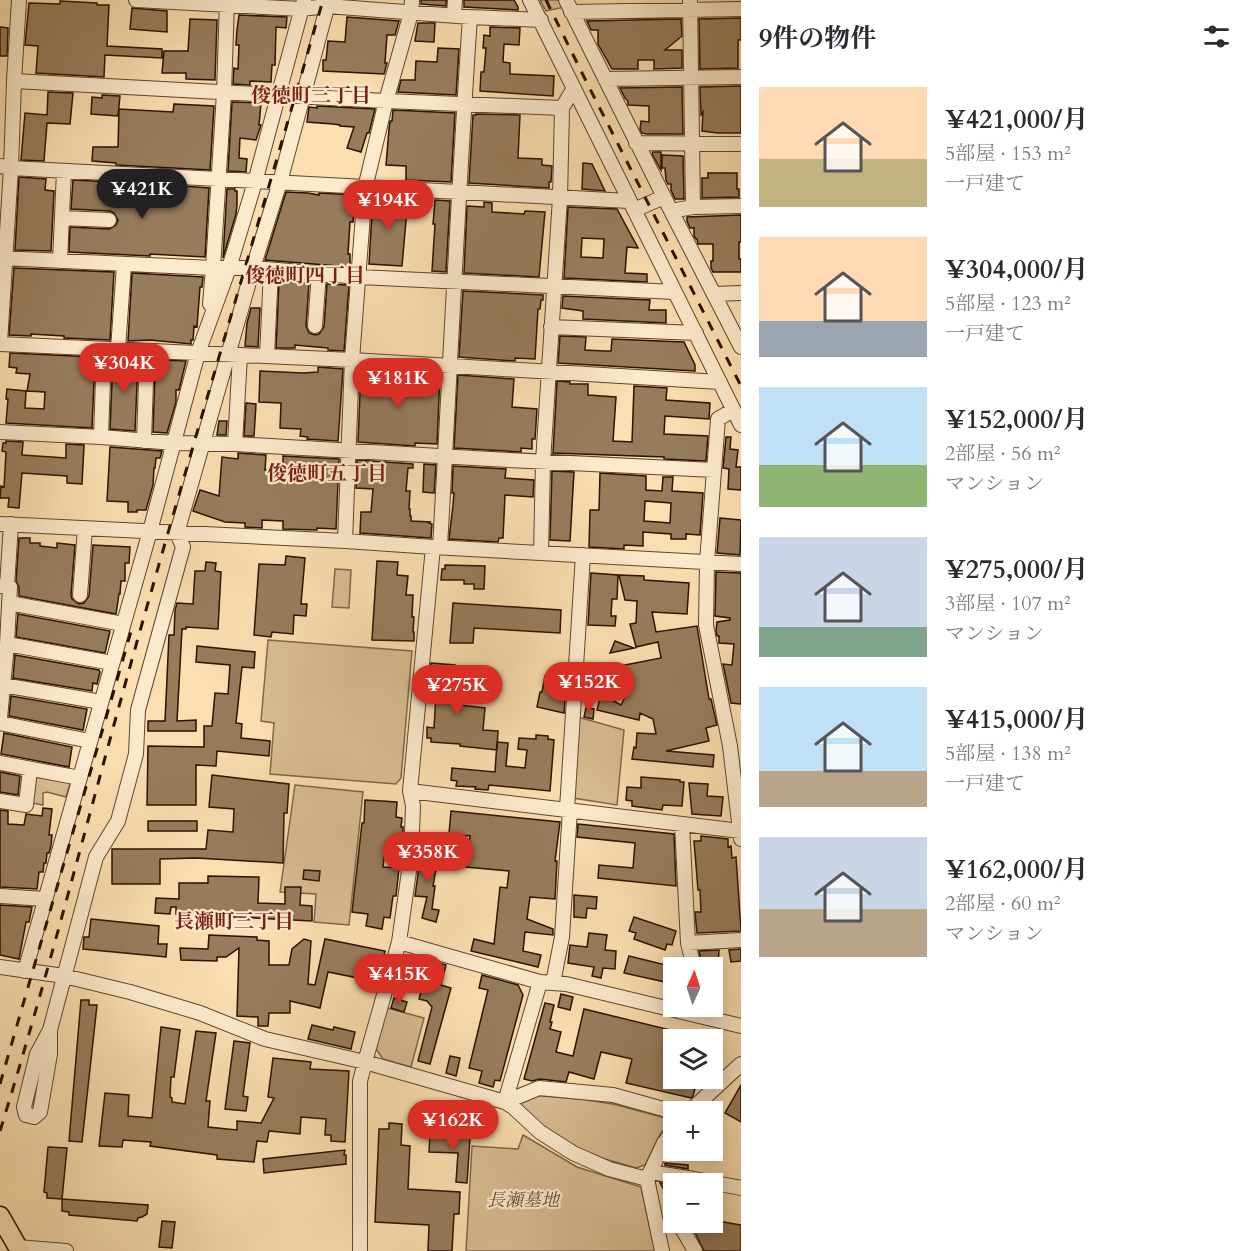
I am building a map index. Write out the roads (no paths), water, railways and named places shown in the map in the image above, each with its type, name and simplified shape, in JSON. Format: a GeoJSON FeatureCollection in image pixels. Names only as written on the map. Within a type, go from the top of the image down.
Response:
{"type":"FeatureCollection","features":[{"type":"Feature","properties":{"kind":"main road"},"geometry":{"type":"LineString","coordinates":[[0,1216],[19,1249]]}},
{"type":"Feature","properties":{"kind":"street"},"geometry":{"type":"LineString","coordinates":[[19,0],[6,167],[0,344],[147,351],[200,348],[234,354],[720,382]]}},
{"type":"Feature","properties":{"kind":"street"},"geometry":{"type":"LineString","coordinates":[[136,0],[411,6],[454,16],[541,20]]}},
{"type":"Feature","properties":{"kind":"street"},"geometry":{"type":"LineString","coordinates":[[454,16],[455,0]]}},
{"type":"Feature","properties":{"kind":"street"},"geometry":{"type":"LineString","coordinates":[[530,0],[741,425]]}},
{"type":"Feature","properties":{"kind":"street"},"geometry":{"type":"LineString","coordinates":[[25,971],[150,531],[209,311],[224,93],[227,3]]}},
{"type":"Feature","properties":{"kind":"street"},"geometry":{"type":"LineString","coordinates":[[50,1030],[51,1054],[40,1112],[34,1117],[26,1115],[24,1107],[37,1054],[50,1030],[96,856],[118,821],[136,754],[138,711],[183,547],[177,533],[203,443],[234,354],[253,268],[280,183],[328,3]]}},
{"type":"Feature","properties":{"kind":"street"},"geometry":{"type":"LineString","coordinates":[[200,348],[229,268],[255,182],[302,4]]}},
{"type":"Feature","properties":{"kind":"street"},"geometry":{"type":"LineString","coordinates":[[691,5],[693,207]]}},
{"type":"Feature","properties":{"kind":"street"},"geometry":{"type":"LineString","coordinates":[[740,341],[636,143],[568,6],[691,5],[741,9]]}},
{"type":"Feature","properties":{"kind":"street"},"geometry":{"type":"LineString","coordinates":[[345,541],[352,360],[365,188],[411,6]]}},
{"type":"Feature","properties":{"kind":"street"},"geometry":{"type":"LineString","coordinates":[[360,1251],[360,1081],[399,942],[411,857],[413,806],[410,791],[445,457],[470,17]]}},
{"type":"Feature","properties":{"kind":"street"},"geometry":{"type":"LineString","coordinates":[[605,79],[741,77]]}},
{"type":"Feature","properties":{"kind":"street"},"geometry":{"type":"LineString","coordinates":[[14,81],[562,108]]}},
{"type":"Feature","properties":{"kind":"street"},"geometry":{"type":"LineString","coordinates":[[541,553],[543,462],[560,198],[562,108],[574,88]]}},
{"type":"Feature","properties":{"kind":"street"},"geometry":{"type":"LineString","coordinates":[[636,143],[741,144]]}},
{"type":"Feature","properties":{"kind":"street"},"geometry":{"type":"LineString","coordinates":[[6,167],[560,198],[632,205],[664,197]]}},
{"type":"Feature","properties":{"kind":"street"},"geometry":{"type":"LineString","coordinates":[[60,261],[64,171]]}},
{"type":"Feature","properties":{"kind":"street"},"geometry":{"type":"LineString","coordinates":[[671,211],[693,207],[741,206]]}},
{"type":"Feature","properties":{"kind":"street"},"geometry":{"type":"LineString","coordinates":[[62,218],[109,220]]}},
{"type":"Feature","properties":{"kind":"street"},"geometry":{"type":"LineString","coordinates":[[3,258],[124,265],[253,268],[359,276],[675,292]]}},
{"type":"Feature","properties":{"kind":"street"},"geometry":{"type":"LineString","coordinates":[[118,349],[124,265]]}},
{"type":"Feature","properties":{"kind":"street"},"geometry":{"type":"LineString","coordinates":[[267,356],[271,270]]}},
{"type":"Feature","properties":{"kind":"street"},"geometry":{"type":"LineString","coordinates":[[315,326],[319,273]]}},
{"type":"Feature","properties":{"kind":"street"},"geometry":{"type":"LineString","coordinates":[[714,294],[741,293]]}},
{"type":"Feature","properties":{"kind":"street"},"geometry":{"type":"LineString","coordinates":[[551,327],[696,333]]}},
{"type":"Feature","properties":{"kind":"street"},"geometry":{"type":"LineString","coordinates":[[100,437],[104,349]]}},
{"type":"Feature","properties":{"kind":"street"},"geometry":{"type":"LineString","coordinates":[[144,441],[147,351]]}},
{"type":"Feature","properties":{"kind":"street"},"geometry":{"type":"LineString","coordinates":[[234,354],[235,444]]}},
{"type":"Feature","properties":{"kind":"street"},"geometry":{"type":"LineString","coordinates":[[734,410],[718,419],[707,562],[706,625],[736,747],[741,839]]}},
{"type":"Feature","properties":{"kind":"street"},"geometry":{"type":"LineString","coordinates":[[0,432],[714,470]]}},
{"type":"Feature","properties":{"kind":"street"},"geometry":{"type":"LineString","coordinates":[[90,741],[0,721],[10,587],[3,586],[5,524],[741,564]]}},
{"type":"Feature","properties":{"kind":"street"},"geometry":{"type":"LineString","coordinates":[[80,595],[85,528]]}},
{"type":"Feature","properties":{"kind":"street"},"geometry":{"type":"LineString","coordinates":[[505,1102],[562,937],[583,555]]}},
{"type":"Feature","properties":{"kind":"street"},"geometry":{"type":"LineString","coordinates":[[9,603],[123,624]]}},
{"type":"Feature","properties":{"kind":"street"},"geometry":{"type":"LineString","coordinates":[[7,644],[112,663]]}},
{"type":"Feature","properties":{"kind":"street"},"geometry":{"type":"LineString","coordinates":[[3,685],[101,702]]}},
{"type":"Feature","properties":{"kind":"street"},"geometry":{"type":"LineString","coordinates":[[0,763],[80,778]]}},
{"type":"Feature","properties":{"kind":"street"},"geometry":{"type":"LineString","coordinates":[[0,801],[26,805],[30,769]]}},
{"type":"Feature","properties":{"kind":"street"},"geometry":{"type":"LineString","coordinates":[[410,791],[740,831]]}},
{"type":"Feature","properties":{"kind":"street"},"geometry":{"type":"LineString","coordinates":[[682,824],[688,943],[691,957]]}},
{"type":"Feature","properties":{"kind":"street"},"geometry":{"type":"LineString","coordinates":[[0,896],[45,899]]}},
{"type":"Feature","properties":{"kind":"street"},"geometry":{"type":"LineString","coordinates":[[688,943],[741,940]]}},
{"type":"Feature","properties":{"kind":"street"},"geometry":{"type":"LineString","coordinates":[[399,942],[546,982],[663,1004]]}},
{"type":"Feature","properties":{"kind":"street"},"geometry":{"type":"LineString","coordinates":[[0,967],[64,976],[130,992],[200,1013],[265,1039],[365,1062],[505,1102],[540,1132],[573,1153],[609,1169],[649,1176],[694,1179],[741,1188]]}},
{"type":"Feature","properties":{"kind":"street"},"geometry":{"type":"LineString","coordinates":[[718,1017],[741,1026]]}},
{"type":"Feature","properties":{"kind":"street"},"geometry":{"type":"LineString","coordinates":[[700,1101],[741,1064]]}},
{"type":"Feature","properties":{"kind":"street"},"geometry":{"type":"LineString","coordinates":[[505,1102],[539,1088],[613,1095],[663,1109]]}},
{"type":"Feature","properties":{"kind":"street"},"geometry":{"type":"LineString","coordinates":[[662,1251],[649,1176],[663,1145]]}},
{"type":"Feature","properties":{"kind":"street"},"geometry":{"type":"LineString","coordinates":[[655,1218],[663,1220]]}},
{"type":"Feature","properties":{"kind":"street"},"geometry":{"type":"LineString","coordinates":[[685,1233],[695,1251]]}},
{"type":"Feature","properties":{"kind":"street"},"geometry":{"type":"LineString","coordinates":[[19,1249],[66,1251]]}},
{"type":"Feature","properties":{"kind":"railway"},"geometry":{"type":"LineString","coordinates":[[0,1131],[164,546],[323,0]]}},
{"type":"Feature","properties":{"kind":"railway"},"geometry":{"type":"LineString","coordinates":[[546,0],[741,386]]}},
{"type":"Feature","properties":{"kind":"railway"},"geometry":{"type":"LineString","coordinates":[[0,1084],[132,628]]}},
{"type":"Feature","properties":{"kind":"district","name":"俊徳町三丁目"},"geometry":{"type":"Point","coordinates":[311,95]}},
{"type":"Feature","properties":{"kind":"district","name":"俊徳町四丁目"},"geometry":{"type":"Point","coordinates":[305,275]}},
{"type":"Feature","properties":{"kind":"district","name":"俊徳町五丁目"},"geometry":{"type":"Point","coordinates":[327,473]}},
{"type":"Feature","properties":{"kind":"district","name":"長瀬町三丁目"},"geometry":{"type":"Point","coordinates":[234,921]}},
{"type":"Feature","properties":{"kind":"park label","name":"長瀬墓地"},"geometry":{"type":"Point","coordinates":[523,1200]}}]}
